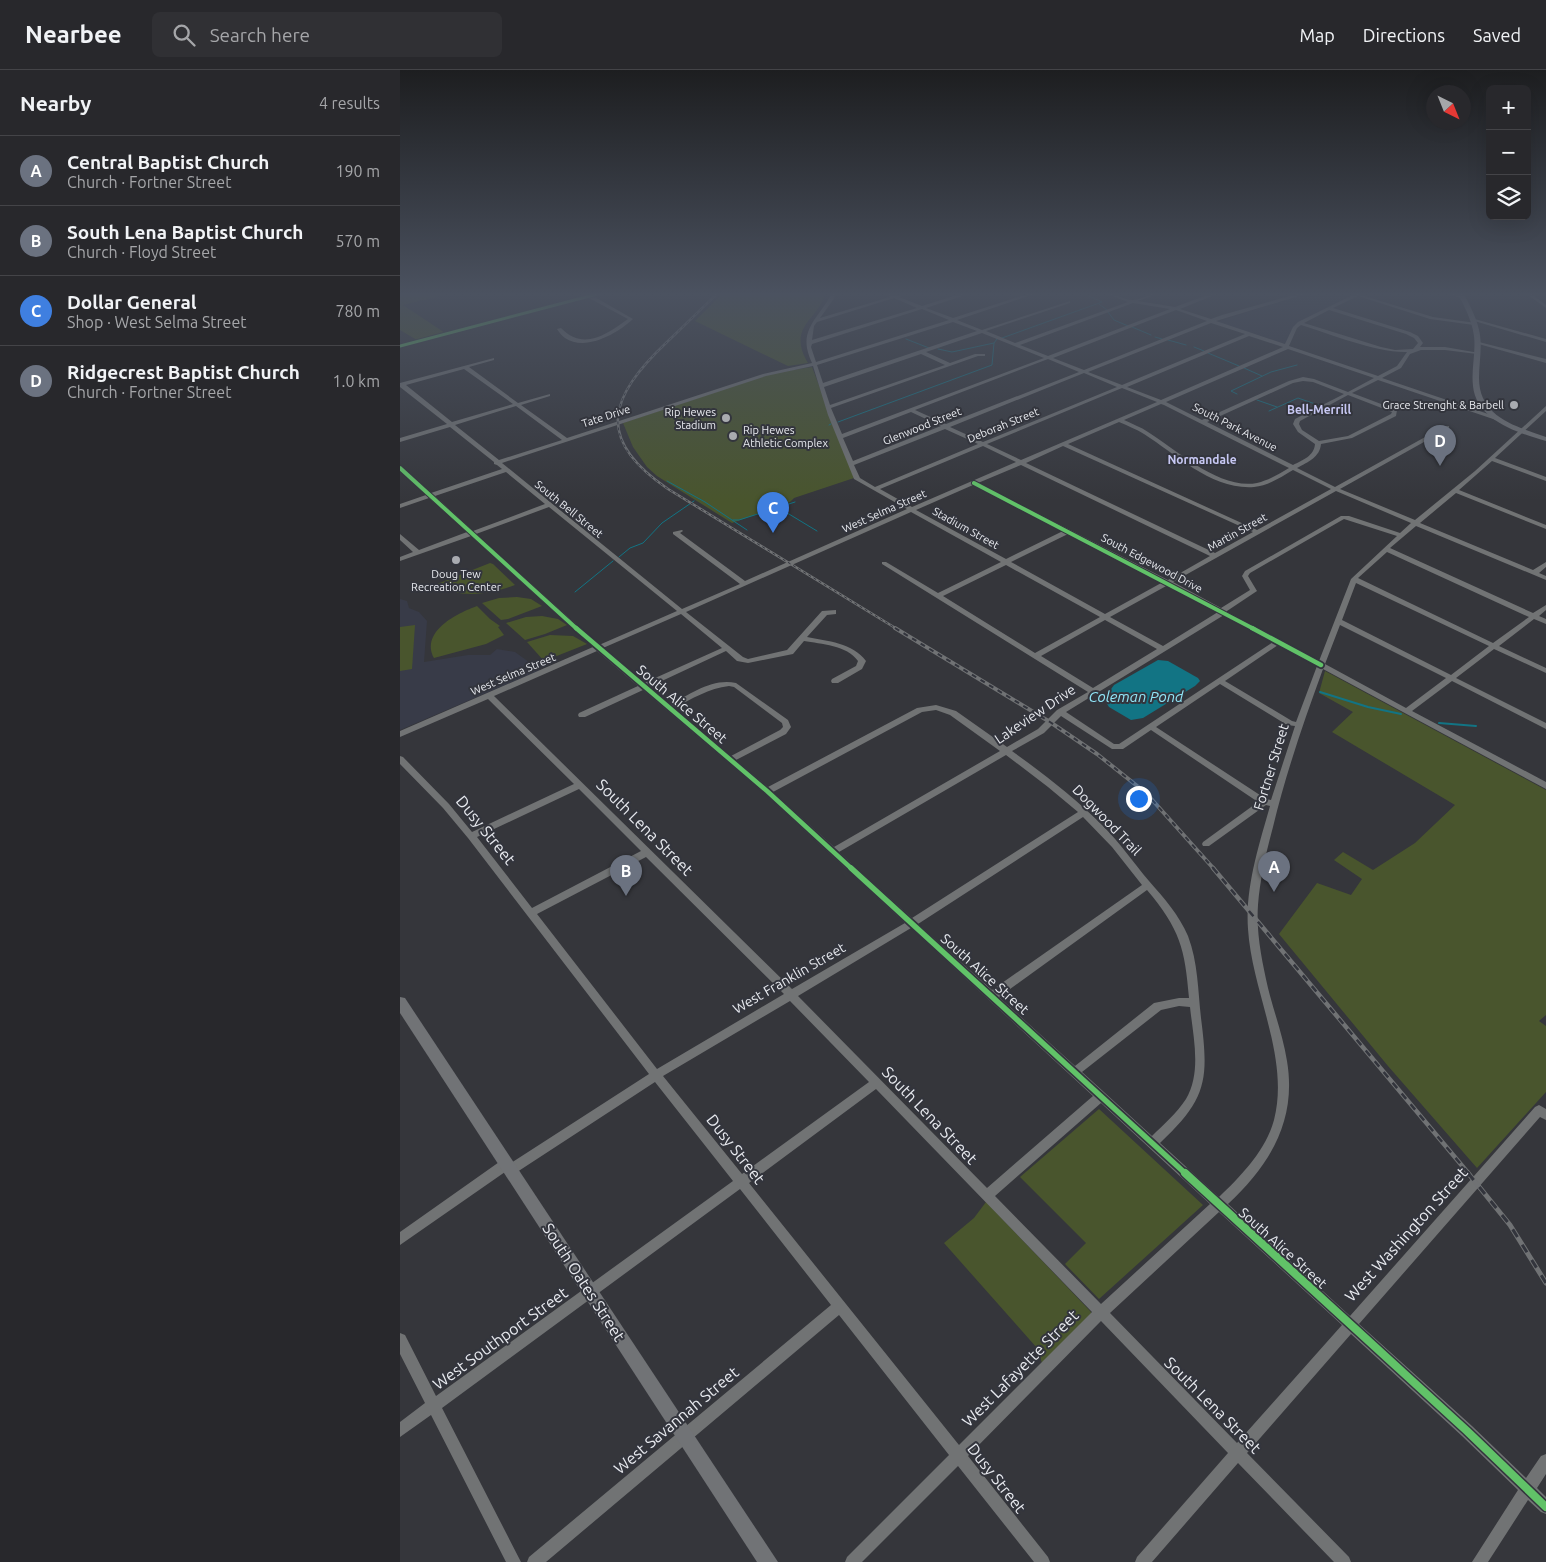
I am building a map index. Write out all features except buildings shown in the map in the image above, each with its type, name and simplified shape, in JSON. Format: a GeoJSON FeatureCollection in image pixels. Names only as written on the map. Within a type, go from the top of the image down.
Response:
{"type":"FeatureCollection","features":[{"type":"Feature","properties":{"kind":"main road"},"geometry":{"type":"LineString","coordinates":[[1477,362],[1477,391],[1480,409],[1522,430],[1546,439]]}},
{"type":"Feature","properties":{"kind":"main road","name":"South Oates Street"},"geometry":{"type":"LineString","coordinates":[[400,1002],[768,1562]]}},
{"type":"Feature","properties":{"kind":"street"},"geometry":{"type":"LineString","coordinates":[[400,385],[483,362]]}},
{"type":"Feature","properties":{"kind":"street","name":"Stadium Street"},"geometry":{"type":"LineString","coordinates":[[813,362],[828,407],[857,479],[1106,616],[1162,649]]}},
{"type":"Feature","properties":{"kind":"street","name":"Tate Drive"},"geometry":{"type":"LineString","coordinates":[[496,463],[765,374],[824,362]]}},
{"type":"Feature","properties":{"kind":"street"},"geometry":{"type":"LineString","coordinates":[[821,386],[893,362]]}},
{"type":"Feature","properties":{"kind":"street"},"geometry":{"type":"LineString","coordinates":[[943,362],[950,365]]}},
{"type":"Feature","properties":{"kind":"street"},"geometry":{"type":"LineString","coordinates":[[828,407],[959,362]]}},
{"type":"Feature","properties":{"kind":"street"},"geometry":{"type":"LineString","coordinates":[[840,437],[1038,362]]}},
{"type":"Feature","properties":{"kind":"street","name":"South Park Avenue"},"geometry":{"type":"LineString","coordinates":[[1058,362],[1161,402],[1335,489],[1546,578]]}},
{"type":"Feature","properties":{"kind":"street","name":"Glenwood Street"},"geometry":{"type":"LineString","coordinates":[[850,464],[1111,362]]}},
{"type":"Feature","properties":{"kind":"street","name":"Deborah Street"},"geometry":{"type":"LineString","coordinates":[[875,489],[1183,362]]}},
{"type":"Feature","properties":{"kind":"street","name":"West Selma Street"},"geometry":{"type":"LineString","coordinates":[[400,734],[912,509],[1255,362]]}},
{"type":"Feature","properties":{"kind":"street"},"geometry":{"type":"LineString","coordinates":[[1331,362],[1480,409]]}},
{"type":"Feature","properties":{"kind":"street"},"geometry":{"type":"LineString","coordinates":[[1203,422],[1295,380],[1314,381],[1349,393],[1392,409],[1396,413],[1350,437],[1318,443],[1298,428],[1296,420],[1349,393],[1379,378],[1400,367],[1404,362]]}},
{"type":"Feature","properties":{"kind":"street"},"geometry":{"type":"LineString","coordinates":[[465,367],[566,440]]}},
{"type":"Feature","properties":{"kind":"street","name":"South Bell Street"},"geometry":{"type":"LineString","coordinates":[[400,385],[740,659],[748,661],[759,657],[786,654],[793,651],[825,613],[833,612]]}},
{"type":"Feature","properties":{"kind":"street"},"geometry":{"type":"LineString","coordinates":[[400,440],[548,395]]}},
{"type":"Feature","properties":{"kind":"street","name":"Fortner Street"},"geometry":{"type":"LineString","coordinates":[[1219,1204],[1252,1172],[1269,1146],[1280,1118],[1284,1090],[1283,1066],[1261,977],[1252,921],[1254,893],[1269,803],[1354,579],[1386,549],[1492,459],[1546,408]]}},
{"type":"Feature","properties":{"kind":"street"},"geometry":{"type":"LineString","coordinates":[[911,410],[1214,555]]}},
{"type":"Feature","properties":{"kind":"street"},"geometry":{"type":"LineString","coordinates":[[1119,420],[1146,433],[1172,452],[1216,477],[1233,484],[1245,486],[1259,484],[1293,468],[1313,456],[1318,449],[1318,443]]}},
{"type":"Feature","properties":{"kind":"street","name":"Martin Street"},"geometry":{"type":"LineString","coordinates":[[1037,656],[1214,555],[1447,427]]}},
{"type":"Feature","properties":{"kind":"street"},"geometry":{"type":"LineString","coordinates":[[1063,444],[1257,532]]}},
{"type":"Feature","properties":{"kind":"street"},"geometry":{"type":"LineString","coordinates":[[1492,459],[1546,480]]}},
{"type":"Feature","properties":{"kind":"street","name":"South Alice Street"},"geometry":{"type":"LineString","coordinates":[[400,468],[598,648],[767,791],[1350,1324],[1546,1507]]}},
{"type":"Feature","properties":{"kind":"street"},"geometry":{"type":"LineString","coordinates":[[400,506],[505,470]]}},
{"type":"Feature","properties":{"kind":"street","name":"South Edgewood Drive"},"geometry":{"type":"LineString","coordinates":[[974,483],[1167,582],[1546,786]]}},
{"type":"Feature","properties":{"kind":"street"},"geometry":{"type":"LineString","coordinates":[[1455,490],[1546,527]]}},
{"type":"Feature","properties":{"kind":"street"},"geometry":{"type":"LineString","coordinates":[[400,559],[549,505]]}},
{"type":"Feature","properties":{"kind":"street","name":"Lakeview Drive"},"geometry":{"type":"LineString","coordinates":[[833,852],[1043,729],[1060,712],[1254,591],[1245,576],[1247,572],[1343,517],[1348,517],[1401,536]]}},
{"type":"Feature","properties":{"kind":"street"},"geometry":{"type":"LineString","coordinates":[[680,531],[675,533],[745,584]]}},
{"type":"Feature","properties":{"kind":"street"},"geometry":{"type":"LineString","coordinates":[[938,596],[1068,531]]}},
{"type":"Feature","properties":{"kind":"street"},"geometry":{"type":"LineString","coordinates":[[400,536],[417,552]]}},
{"type":"Feature","properties":{"kind":"street"},"geometry":{"type":"LineString","coordinates":[[1386,549],[1546,622]]}},
{"type":"Feature","properties":{"kind":"street"},"geometry":{"type":"LineString","coordinates":[[884,563],[1094,692]]}},
{"type":"Feature","properties":{"kind":"street"},"geometry":{"type":"LineString","coordinates":[[1534,573],[1546,564]]}},
{"type":"Feature","properties":{"kind":"street"},"geometry":{"type":"LineString","coordinates":[[1354,579],[1546,670]]}},
{"type":"Feature","properties":{"kind":"street"},"geometry":{"type":"LineString","coordinates":[[1407,711],[1546,607]]}},
{"type":"Feature","properties":{"kind":"street"},"geometry":{"type":"LineString","coordinates":[[1338,621],[1546,726]]}},
{"type":"Feature","properties":{"kind":"street"},"geometry":{"type":"LineString","coordinates":[[804,639],[851,650],[859,655],[862,661],[859,667],[834,680]]}},
{"type":"Feature","properties":{"kind":"street"},"geometry":{"type":"LineString","coordinates":[[1060,712],[1116,747],[1121,746],[1278,642]]}},
{"type":"Feature","properties":{"kind":"street"},"geometry":{"type":"LineString","coordinates":[[582,715],[727,648]]}},
{"type":"Feature","properties":{"kind":"street"},"geometry":{"type":"LineString","coordinates":[[1220,681],[1290,723],[1300,725]]}},
{"type":"Feature","properties":{"kind":"street"},"geometry":{"type":"LineString","coordinates":[[669,708],[719,684],[731,683],[785,722],[787,726],[783,732],[731,760]]}},
{"type":"Feature","properties":{"kind":"street","name":"South Lena Street"},"geometry":{"type":"LineString","coordinates":[[489,695],[790,994],[1344,1562]]}},
{"type":"Feature","properties":{"kind":"street","name":"Dogwood Trail"},"geometry":{"type":"LineString","coordinates":[[767,791],[920,710],[940,708],[950,711],[1006,751],[1084,812],[1109,838],[1177,923],[1184,937],[1191,968],[1201,1056],[1195,1092],[1187,1108],[1177,1120],[1152,1143]]}},
{"type":"Feature","properties":{"kind":"street"},"geometry":{"type":"LineString","coordinates":[[1150,726],[1269,803],[1206,844]]}},
{"type":"Feature","properties":{"kind":"street","name":"Dusy Street"},"geometry":{"type":"LineString","coordinates":[[400,759],[446,806],[471,836],[656,1075],[1043,1562]]}},
{"type":"Feature","properties":{"kind":"street"},"geometry":{"type":"LineString","coordinates":[[471,836],[580,785]]}},
{"type":"Feature","properties":{"kind":"street","name":"West Franklin Street"},"geometry":{"type":"LineString","coordinates":[[400,1239],[508,1167],[790,994],[912,923],[1084,812]]}},
{"type":"Feature","properties":{"kind":"street"},"geometry":{"type":"LineString","coordinates":[[531,913],[647,852]]}},
{"type":"Feature","properties":{"kind":"street"},"geometry":{"type":"LineString","coordinates":[[992,996],[1148,885]]}},
{"type":"Feature","properties":{"kind":"street"},"geometry":{"type":"LineString","coordinates":[[1074,1072],[1158,1006],[1179,1002],[1194,1003]]}},
{"type":"Feature","properties":{"kind":"street","name":"West Southport Street"},"geometry":{"type":"LineString","coordinates":[[400,1430],[876,1083]]}},
{"type":"Feature","properties":{"kind":"street"},"geometry":{"type":"LineString","coordinates":[[986,1196],[1101,1096]]}},
{"type":"Feature","properties":{"kind":"street","name":"West Washington Street"},"geometry":{"type":"LineString","coordinates":[[1142,1562],[1350,1324],[1543,1113]]}},
{"type":"Feature","properties":{"kind":"street","name":"West Lafayette Street"},"geometry":{"type":"LineString","coordinates":[[852,1562],[1100,1313],[1219,1204]]}},
{"type":"Feature","properties":{"kind":"street","name":"West Savannah Street"},"geometry":{"type":"LineString","coordinates":[[534,1562],[840,1306]]}},
{"type":"Feature","properties":{"kind":"street"},"geometry":{"type":"LineString","coordinates":[[400,1340],[432,1406],[514,1562]]}},
{"type":"Feature","properties":{"kind":"street"},"geometry":{"type":"LineString","coordinates":[[1479,1562],[1546,1461]]}},
{"type":"Feature","properties":{"kind":"shaded area"},"geometry":{"type":"Polygon","coordinates":[[[400,599],[407,601],[409,608],[419,612],[427,621],[424,662],[468,655],[490,655],[497,649],[515,652],[540,670],[400,730],[400,599]]]}},
{"type":"Feature","properties":{"kind":"green space"},"geometry":{"type":"Polygon","coordinates":[[[779,362],[808,363],[788,366],[779,362]]]}},
{"type":"Feature","properties":{"kind":"green space","name":"Rip Hewes Athletic Complex"},"geometry":{"type":"Polygon","coordinates":[[[812,367],[854,478],[794,498],[790,502],[732,523],[657,476],[647,467],[633,447],[623,423],[773,373],[812,367]]]}},
{"type":"Feature","properties":{"kind":"green space"},"geometry":{"type":"Polygon","coordinates":[[[490,563],[515,585],[486,593],[465,594],[446,589],[437,584],[490,563]]]}},
{"type":"Feature","properties":{"kind":"green space"},"geometry":{"type":"Polygon","coordinates":[[[517,597],[531,599],[542,606],[501,620],[482,603],[499,598],[517,597]]]}},
{"type":"Feature","properties":{"kind":"green space"},"geometry":{"type":"Polygon","coordinates":[[[477,606],[500,626],[498,627],[504,635],[486,644],[434,658],[431,648],[432,639],[436,632],[451,618],[477,606]]]}},
{"type":"Feature","properties":{"kind":"green space"},"geometry":{"type":"Polygon","coordinates":[[[542,616],[558,619],[567,625],[525,640],[506,623],[526,617],[542,616]]]}},
{"type":"Feature","properties":{"kind":"green space"},"geometry":{"type":"Polygon","coordinates":[[[415,625],[412,669],[400,671],[400,627],[415,625]]]}},
{"type":"Feature","properties":{"kind":"green space"},"geometry":{"type":"Polygon","coordinates":[[[550,635],[573,636],[587,644],[544,661],[527,642],[550,635]]]}},
{"type":"Feature","properties":{"kind":"green space"},"geometry":{"type":"Polygon","coordinates":[[[1325,671],[1546,790],[1546,1015],[1539,1021],[1546,1026],[1546,1092],[1477,1168],[1388,1066],[1279,934],[1317,883],[1351,895],[1362,879],[1334,860],[1343,852],[1373,870],[1415,843],[1455,805],[1332,732],[1353,712],[1319,693],[1325,671]]]}},
{"type":"Feature","properties":{"kind":"green space"},"geometry":{"type":"Polygon","coordinates":[[[1099,1109],[1203,1205],[1099,1299],[1065,1264],[1086,1243],[1020,1177],[1099,1109]]]}},
{"type":"Feature","properties":{"kind":"green space"},"geometry":{"type":"Polygon","coordinates":[[[986,1202],[1091,1312],[1042,1363],[1037,1348],[944,1243],[974,1218],[986,1202]]]}},
{"type":"Feature","properties":{"kind":"water","name":"Coleman Pond"},"geometry":{"type":"Polygon","coordinates":[[[1158,660],[1168,661],[1200,681],[1143,718],[1131,720],[1109,707],[1104,699],[1114,685],[1158,660]]]}},
{"type":"Feature","properties":{"kind":"waterway"},"geometry":{"type":"LineString","coordinates":[[838,422],[992,365],[992,362]]}},
{"type":"Feature","properties":{"kind":"waterway"},"geometry":{"type":"LineString","coordinates":[[1229,362],[1239,366]]}},
{"type":"Feature","properties":{"kind":"waterway"},"geometry":{"type":"LineString","coordinates":[[1237,394],[1231,391],[1271,372],[1297,365]]}},
{"type":"Feature","properties":{"kind":"waterway"},"geometry":{"type":"LineString","coordinates":[[1244,368],[1262,376]]}},
{"type":"Feature","properties":{"kind":"waterway"},"geometry":{"type":"LineString","coordinates":[[1269,411],[1298,398],[1321,406]]}},
{"type":"Feature","properties":{"kind":"waterway"},"geometry":{"type":"LineString","coordinates":[[1257,400],[1277,407]]}},
{"type":"Feature","properties":{"kind":"waterway"},"geometry":{"type":"LineString","coordinates":[[667,481],[705,502],[747,530]]}},
{"type":"Feature","properties":{"kind":"waterway"},"geometry":{"type":"LineString","coordinates":[[619,557],[630,548],[643,543],[662,523],[694,501]]}},
{"type":"Feature","properties":{"kind":"waterway"},"geometry":{"type":"LineString","coordinates":[[733,520],[739,520],[795,502]]}},
{"type":"Feature","properties":{"kind":"waterway"},"geometry":{"type":"LineString","coordinates":[[779,508],[817,531]]}},
{"type":"Feature","properties":{"kind":"waterway"},"geometry":{"type":"LineString","coordinates":[[575,592],[613,561]]}},
{"type":"Feature","properties":{"kind":"waterway"},"geometry":{"type":"LineString","coordinates":[[1320,692],[1368,707],[1401,714]]}},
{"type":"Feature","properties":{"kind":"waterway"},"geometry":{"type":"LineString","coordinates":[[1439,723],[1476,726]]}},
{"type":"Feature","properties":{"kind":"railway"},"geometry":{"type":"LineString","coordinates":[[647,362],[632,381],[622,399],[618,417],[620,435],[628,453],[644,471],[668,489],[897,629]]}},
{"type":"Feature","properties":{"kind":"railway"},"geometry":{"type":"LineString","coordinates":[[895,628],[1050,722],[1097,754],[1146,793],[1214,869]]}},
{"type":"Feature","properties":{"kind":"railway"},"geometry":{"type":"LineString","coordinates":[[1213,868],[1469,1174]]}},
{"type":"Feature","properties":{"kind":"railway"},"geometry":{"type":"LineString","coordinates":[[1468,1173],[1510,1225],[1546,1283]]}},
{"type":"Feature","properties":{"kind":"cycle path"},"geometry":{"type":"LineString","coordinates":[[400,468],[598,648],[767,791],[1467,1431],[1546,1507]]}},
{"type":"Feature","properties":{"kind":"cycle path"},"geometry":{"type":"LineString","coordinates":[[974,483],[1167,582],[1321,665]]}},
{"type":"Feature","properties":{"kind":"place","name":"Grace Strenght & Barbell"},"geometry":{"type":"Point","coordinates":[1514,405]}},
{"type":"Feature","properties":{"kind":"place","name":"Rip Hewes Stadium"},"geometry":{"type":"Point","coordinates":[726,418]}},
{"type":"Feature","properties":{"kind":"place","name":"Rip Hewes Athletic Complex"},"geometry":{"type":"Point","coordinates":[733,436]}},
{"type":"Feature","properties":{"kind":"place","name":"Ridgecrest Baptist Church"},"geometry":{"type":"Point","coordinates":[1440,466]}},
{"type":"Feature","properties":{"kind":"place","name":"Dollar General"},"geometry":{"type":"Point","coordinates":[773,533]}},
{"type":"Feature","properties":{"kind":"place","name":"Doug Tew Recreation Center"},"geometry":{"type":"Point","coordinates":[456,560]}},
{"type":"Feature","properties":{"kind":"place","name":"Central Baptist Church"},"geometry":{"type":"Point","coordinates":[1274,892]}},
{"type":"Feature","properties":{"kind":"place","name":"South Lena Baptist Church"},"geometry":{"type":"Point","coordinates":[626,896]}},
{"type":"Feature","properties":{"kind":"district","name":"Bell-Merrill"},"geometry":{"type":"Point","coordinates":[1319,410]}},
{"type":"Feature","properties":{"kind":"district","name":"Normandale"},"geometry":{"type":"Point","coordinates":[1202,460]}}]}
